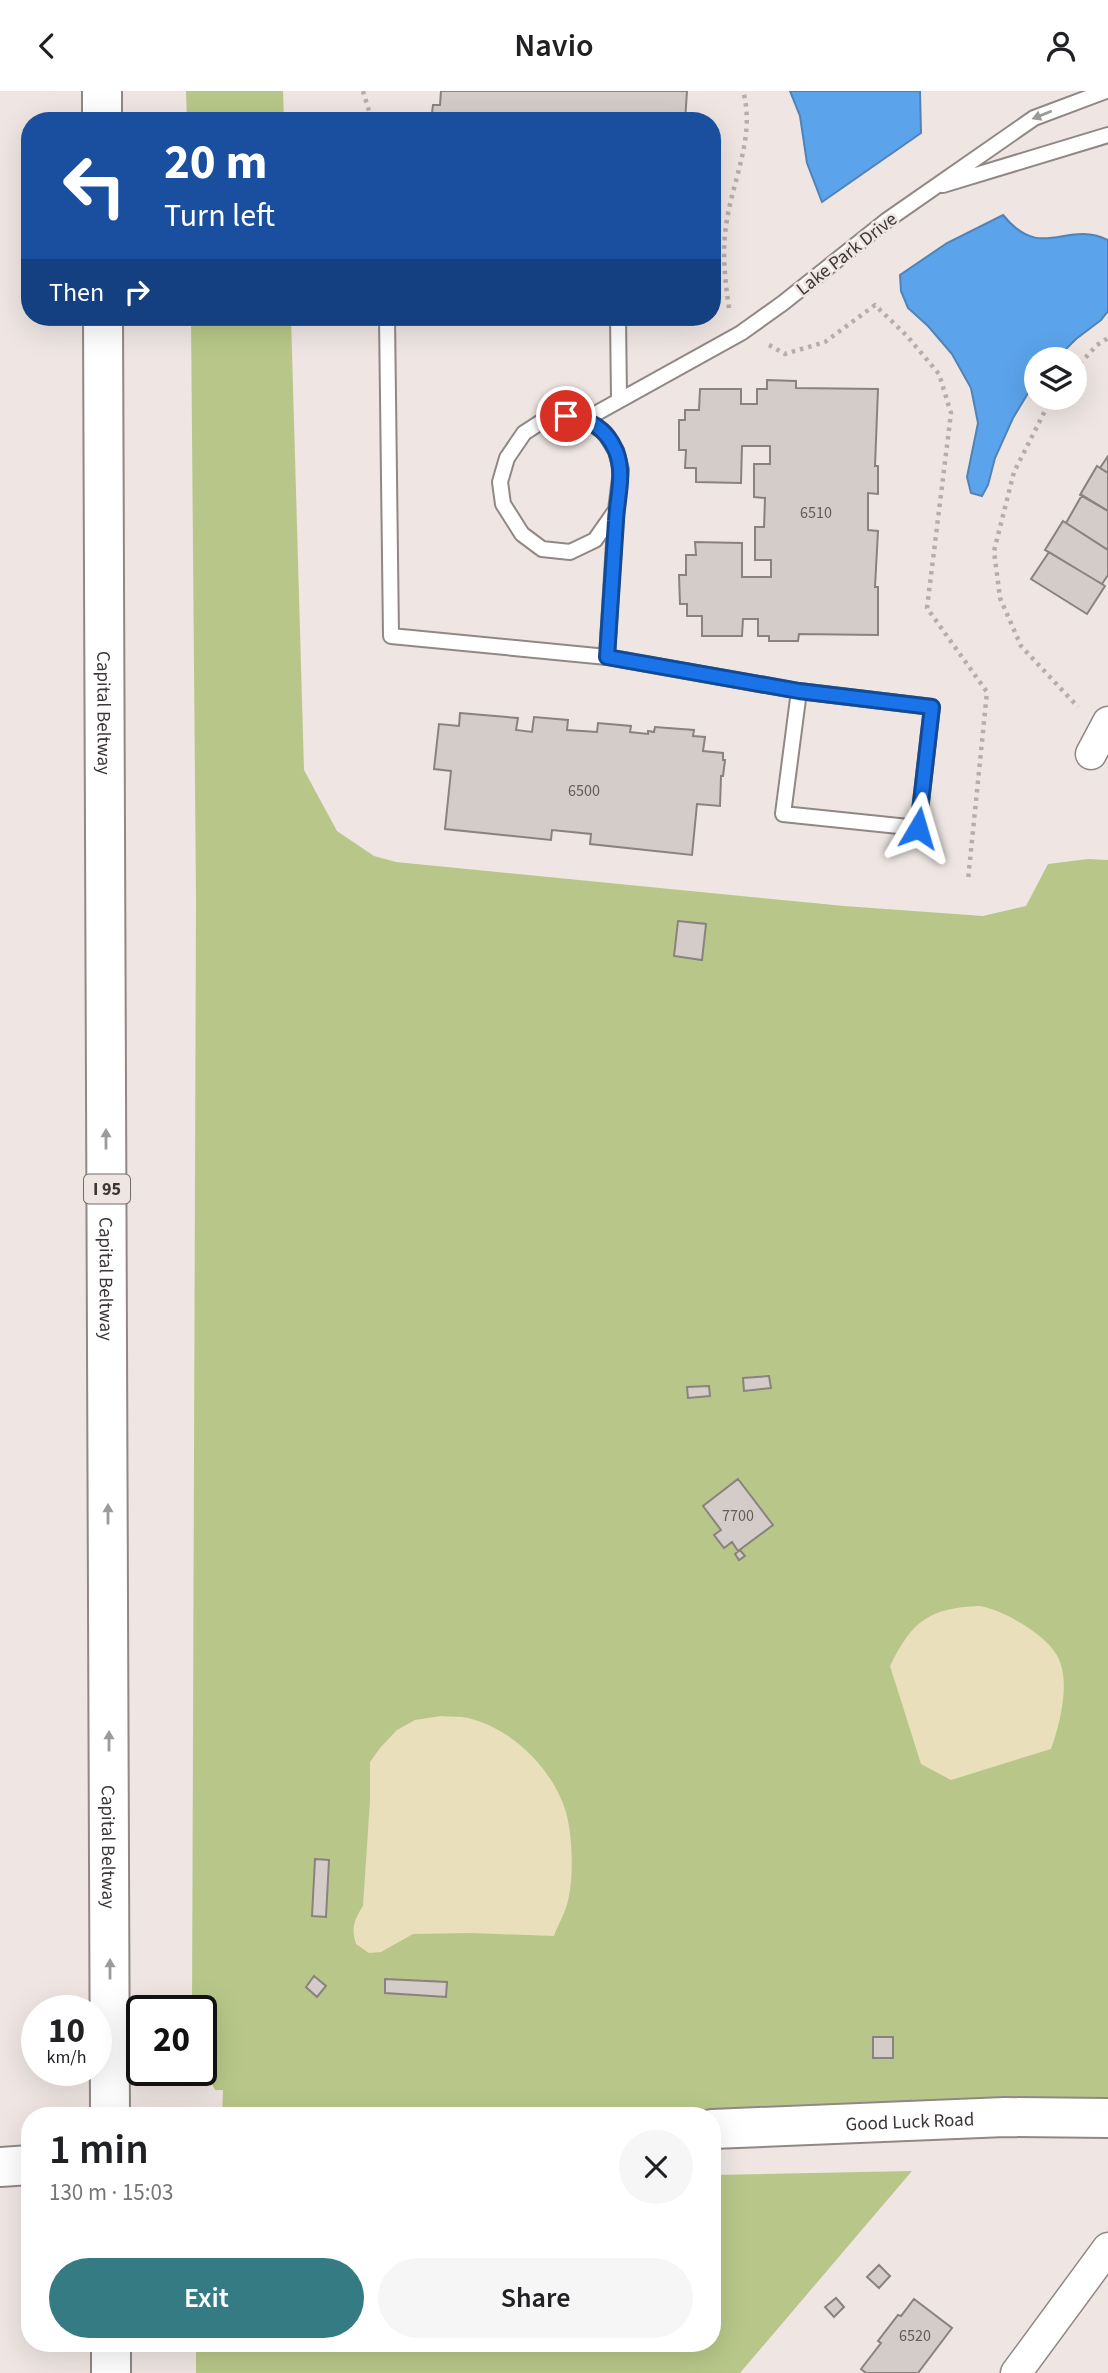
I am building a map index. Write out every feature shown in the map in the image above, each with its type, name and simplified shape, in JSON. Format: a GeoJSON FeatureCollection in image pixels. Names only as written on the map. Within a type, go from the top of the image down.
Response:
{"type":"FeatureCollection","features":[{"type":"Feature","properties":{"kind":"main road"},"geometry":{"type":"LineString","coordinates":[[102,91],[102,112]]}},
{"type":"Feature","properties":{"kind":"main road","name":"Capital Beltway"},"geometry":{"type":"LineString","coordinates":[[103,326],[110,2107]]}},
{"type":"Feature","properties":{"kind":"main road","name":"Good Luck Road"},"geometry":{"type":"LineString","coordinates":[[721,2129],[1005,2117],[1108,2118]]}},
{"type":"Feature","properties":{"kind":"main road"},"geometry":{"type":"LineString","coordinates":[[0,2167],[21,2166]]}},
{"type":"Feature","properties":{"kind":"main road"},"geometry":{"type":"LineString","coordinates":[[111,2352],[111,2373]]}},
{"type":"Feature","properties":{"kind":"street"},"geometry":{"type":"LineString","coordinates":[[1091,754],[1107,724]]}},
{"type":"Feature","properties":{"kind":"street"},"geometry":{"type":"LineString","coordinates":[[1016,2373],[1108,2248]]}},
{"type":"Feature","properties":{"kind":"lane","name":"Lake Park Drive"},"geometry":{"type":"LineString","coordinates":[[586,419],[741,333],[886,221],[1034,118],[1106,91]]}},
{"type":"Feature","properties":{"kind":"lane"},"geometry":{"type":"LineString","coordinates":[[935,187],[1108,135]]}},
{"type":"Feature","properties":{"kind":"lane"},"geometry":{"type":"LineString","coordinates":[[387,326],[391,636],[607,657],[799,691],[932,707],[918,828],[783,814],[799,691]]}},
{"type":"Feature","properties":{"kind":"lane"},"geometry":{"type":"LineString","coordinates":[[618,326],[618,399]]}},
{"type":"Feature","properties":{"kind":"lane"},"geometry":{"type":"LineString","coordinates":[[607,657],[621,470],[615,451],[605,433],[586,419],[566,416],[544,419],[524,433],[507,458],[500,482],[503,504],[522,534],[542,549],[570,552],[595,540],[616,510]]}},
{"type":"Feature","properties":{"kind":"path"},"geometry":{"type":"LineString","coordinates":[[363,91],[369,112]]}},
{"type":"Feature","properties":{"kind":"path"},"geometry":{"type":"LineString","coordinates":[[729,308],[723,271],[726,225],[748,127],[743,91]]}},
{"type":"Feature","properties":{"kind":"path"},"geometry":{"type":"LineString","coordinates":[[759,339],[785,354],[825,342],[876,305],[939,374],[951,413],[926,608],[987,692],[968,880]]}},
{"type":"Feature","properties":{"kind":"path"},"geometry":{"type":"LineString","coordinates":[[1087,356],[1108,338]]}},
{"type":"Feature","properties":{"kind":"path"},"geometry":{"type":"LineString","coordinates":[[1045,410],[1014,472],[994,551],[1000,597],[1021,646],[1076,706],[1107,724]]}},
{"type":"Feature","properties":{"kind":"green space"},"geometry":{"type":"Polygon","coordinates":[[[186,91],[283,91],[284,112],[187,112],[186,91]]]}},
{"type":"Feature","properties":{"kind":"green space"},"geometry":{"type":"Polygon","coordinates":[[[191,326],[291,326],[304,770],[337,831],[374,856],[396,862],[844,906],[983,916],[1026,906],[1048,864],[1088,859],[1108,860],[1108,2118],[721,2117],[721,2107],[222,2107],[223,2090],[215,2090],[213,2086],[217,2086],[217,1995],[192,1995],[196,899],[191,326]]]}},
{"type":"Feature","properties":{"kind":"green space"},"geometry":{"type":"Polygon","coordinates":[[[912,2171],[740,2373],[196,2373],[196,2352],[721,2352],[721,2175],[912,2171]]]}},
{"type":"Feature","properties":{"kind":"sand"},"geometry":{"type":"Polygon","coordinates":[[[979,1606],[1013,1619],[1050,1646],[1061,1664],[1063,1701],[1051,1749],[951,1780],[921,1764],[890,1666],[906,1638],[924,1620],[947,1610],[979,1606]]]}},
{"type":"Feature","properties":{"kind":"sand"},"geometry":{"type":"Polygon","coordinates":[[[441,1716],[468,1718],[499,1730],[526,1750],[549,1776],[564,1806],[571,1840],[572,1866],[567,1905],[554,1936],[413,1934],[381,1952],[369,1953],[356,1944],[354,1929],[363,1906],[370,1762],[397,1730],[415,1720],[441,1716]]]}},
{"type":"Feature","properties":{"kind":"water"},"geometry":{"type":"Polygon","coordinates":[[[790,91],[920,91],[921,133],[822,202],[807,163],[800,116],[790,91]]]}},
{"type":"Feature","properties":{"kind":"water"},"geometry":{"type":"Polygon","coordinates":[[[1003,215],[1017,229],[1030,236],[1054,238],[1079,234],[1108,240],[1108,311],[1068,347],[1024,347],[1024,400],[995,458],[988,485],[982,496],[971,493],[967,477],[978,423],[971,388],[952,354],[908,308],[901,291],[900,275],[947,243],[1003,215]]]}},
{"type":"Feature","properties":{"kind":"building"},"geometry":{"type":"Polygon","coordinates":[[[441,91],[687,91],[686,112],[432,112],[433,105],[440,105],[441,91]]]}},
{"type":"Feature","properties":{"kind":"building"},"geometry":{"type":"Polygon","coordinates":[[[767,380],[796,381],[796,388],[878,389],[875,466],[878,466],[878,494],[868,493],[868,530],[878,531],[875,587],[878,587],[878,635],[799,634],[798,641],[769,641],[769,636],[758,636],[758,619],[743,619],[742,636],[702,636],[702,616],[687,616],[687,604],[680,604],[679,575],[686,575],[686,555],[696,555],[695,542],[742,543],[742,577],[771,577],[771,560],[755,560],[755,527],[764,527],[765,498],[754,497],[754,464],[770,464],[770,446],[742,446],[741,483],[696,482],[696,468],[685,468],[686,450],[679,450],[679,420],[685,420],[685,410],[699,410],[700,389],[741,389],[741,404],[757,404],[757,389],[767,389],[767,380]]]}},
{"type":"Feature","properties":{"kind":"building"},"geometry":{"type":"Polygon","coordinates":[[[1108,456],[1108,473],[1100,468],[1108,456]]]}},
{"type":"Feature","properties":{"kind":"building"},"geometry":{"type":"Polygon","coordinates":[[[1097,466],[1108,473],[1108,511],[1080,495],[1097,466]]]}},
{"type":"Feature","properties":{"kind":"building"},"geometry":{"type":"Polygon","coordinates":[[[1082,495],[1108,511],[1108,550],[1066,523],[1082,495]]]}},
{"type":"Feature","properties":{"kind":"building"},"geometry":{"type":"Polygon","coordinates":[[[1063,521],[1108,550],[1108,575],[1102,584],[1045,550],[1063,521]]]}},
{"type":"Feature","properties":{"kind":"building"},"geometry":{"type":"Polygon","coordinates":[[[1049,552],[1105,586],[1087,614],[1031,579],[1049,552]]]}},
{"type":"Feature","properties":{"kind":"building"},"geometry":{"type":"Polygon","coordinates":[[[460,713],[518,718],[516,730],[532,732],[534,717],[568,720],[567,730],[597,732],[598,723],[631,726],[630,732],[648,734],[648,731],[654,732],[655,727],[694,730],[693,736],[705,737],[703,751],[723,753],[725,760],[721,776],[720,806],[697,804],[692,855],[590,844],[591,834],[552,830],[551,840],[445,829],[451,771],[434,769],[439,724],[459,726],[460,713]]]}},
{"type":"Feature","properties":{"kind":"building"},"geometry":{"type":"Polygon","coordinates":[[[678,921],[706,924],[702,960],[674,956],[678,921]]]}},
{"type":"Feature","properties":{"kind":"building"},"geometry":{"type":"Polygon","coordinates":[[[769,1376],[771,1388],[744,1391],[743,1378],[769,1376]]]}},
{"type":"Feature","properties":{"kind":"building"},"geometry":{"type":"Polygon","coordinates":[[[709,1386],[710,1396],[688,1398],[687,1387],[709,1386]]]}},
{"type":"Feature","properties":{"kind":"building"},"geometry":{"type":"Polygon","coordinates":[[[738,1479],[773,1525],[738,1551],[732,1542],[724,1548],[714,1535],[721,1530],[703,1506],[738,1479]]]}},
{"type":"Feature","properties":{"kind":"building"},"geometry":{"type":"Polygon","coordinates":[[[740,1550],[745,1556],[739,1560],[735,1554],[740,1550]]]}},
{"type":"Feature","properties":{"kind":"building"},"geometry":{"type":"Polygon","coordinates":[[[315,1859],[329,1860],[326,1917],[312,1916],[315,1859]]]}},
{"type":"Feature","properties":{"kind":"building"},"geometry":{"type":"Polygon","coordinates":[[[314,1976],[326,1986],[317,1997],[306,1987],[314,1976]]]}},
{"type":"Feature","properties":{"kind":"building"},"geometry":{"type":"Polygon","coordinates":[[[385,1979],[447,1982],[446,1997],[385,1993],[385,1979]]]}},
{"type":"Feature","properties":{"kind":"building"},"geometry":{"type":"Polygon","coordinates":[[[873,2037],[893,2037],[893,2058],[873,2058],[873,2037]]]}},
{"type":"Feature","properties":{"kind":"building"},"geometry":{"type":"Polygon","coordinates":[[[879,2265],[890,2276],[879,2288],[867,2277],[879,2265]]]}},
{"type":"Feature","properties":{"kind":"building"},"geometry":{"type":"Polygon","coordinates":[[[836,2298],[844,2307],[834,2317],[825,2307],[836,2298]]]}},
{"type":"Feature","properties":{"kind":"building"},"geometry":{"type":"Polygon","coordinates":[[[914,2299],[952,2328],[918,2373],[866,2373],[861,2369],[881,2343],[878,2341],[914,2299]]]}},
{"type":"Feature","properties":{"kind":"route"},"geometry":{"type":"LineString","coordinates":[[566,416],[586,419],[605,433],[621,470],[607,657],[799,691],[932,707],[918,828]]}}]}
